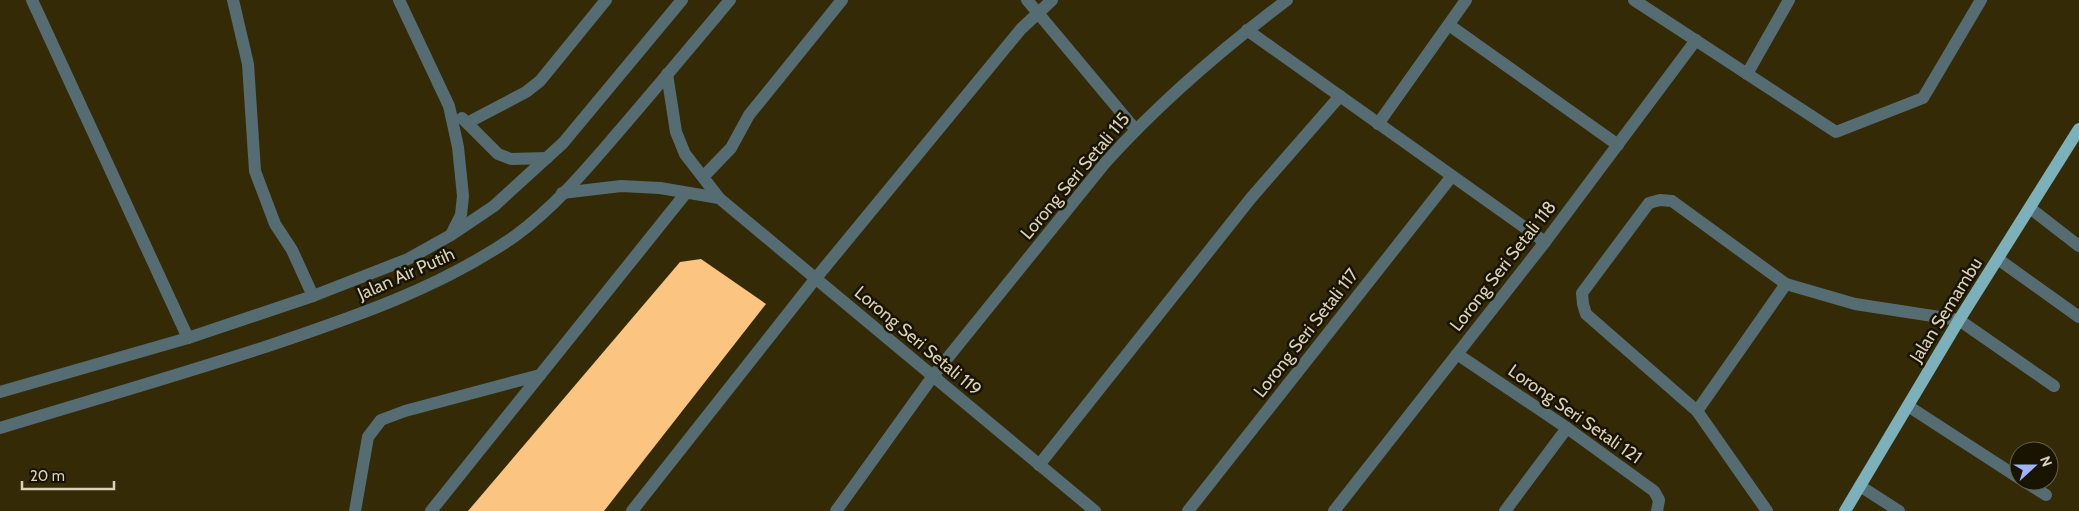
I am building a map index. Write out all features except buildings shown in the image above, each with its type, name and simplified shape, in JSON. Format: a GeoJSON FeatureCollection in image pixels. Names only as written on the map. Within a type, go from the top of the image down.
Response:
{"type":"FeatureCollection","features":[{"type":"Feature","properties":{"kind":"main road","name":"Jalan Semambu"},"geometry":{"type":"LineString","coordinates":[[1845,511],[1960,320],[2079,129]]}},
{"type":"Feature","properties":{"kind":"street"},"geometry":{"type":"LineString","coordinates":[[32,0],[188,338]]}},
{"type":"Feature","properties":{"kind":"street"},"geometry":{"type":"LineString","coordinates":[[233,0],[248,64],[255,171],[275,224],[292,250],[312,296]]}},
{"type":"Feature","properties":{"kind":"street"},"geometry":{"type":"LineString","coordinates":[[399,0],[449,106],[458,147],[463,196],[461,215],[452,235]]}},
{"type":"Feature","properties":{"kind":"street"},"geometry":{"type":"LineString","coordinates":[[467,123],[526,92],[540,81],[606,0]]}},
{"type":"Feature","properties":{"kind":"street","name":"Jalan Air Putih"},"geometry":{"type":"LineString","coordinates":[[0,392],[188,338],[312,296],[408,259],[452,235],[494,206],[563,143],[682,0]]}},
{"type":"Feature","properties":{"kind":"street","name":"Jalan Air Putih"},"geometry":{"type":"LineString","coordinates":[[0,428],[198,368],[377,308],[467,266],[516,235],[588,167],[730,0]]}},
{"type":"Feature","properties":{"kind":"street"},"geometry":{"type":"LineString","coordinates":[[703,177],[731,148],[749,115],[842,0]]}},
{"type":"Feature","properties":{"kind":"street"},"geometry":{"type":"LineString","coordinates":[[1027,0],[1136,129]]}},
{"type":"Feature","properties":{"kind":"street"},"geometry":{"type":"LineString","coordinates":[[632,511],[816,278],[1014,37],[1037,12],[1052,0]]}},
{"type":"Feature","properties":{"kind":"street","name":"Lorong Seri Setali 115"},"geometry":{"type":"LineString","coordinates":[[933,376],[1105,163],[1136,129],[1247,30],[1287,0]]}},
{"type":"Feature","properties":{"kind":"street"},"geometry":{"type":"LineString","coordinates":[[1378,124],[1466,0]]}},
{"type":"Feature","properties":{"kind":"street"},"geometry":{"type":"LineString","coordinates":[[1747,74],[1789,0]]}},
{"type":"Feature","properties":{"kind":"street"},"geometry":{"type":"LineString","coordinates":[[1637,1],[1836,132],[1923,98],[1982,0]]}},
{"type":"Feature","properties":{"kind":"street"},"geometry":{"type":"LineString","coordinates":[[1449,24],[1618,145]]}},
{"type":"Feature","properties":{"kind":"street"},"geometry":{"type":"LineString","coordinates":[[1247,30],[1545,242]]}},
{"type":"Feature","properties":{"kind":"street","name":"Lorong Seri Setali 118"},"geometry":{"type":"LineString","coordinates":[[1334,511],[1545,242],[1696,40]]}},
{"type":"Feature","properties":{"kind":"street","name":"Lorong Seri Setali 119"},"geometry":{"type":"LineString","coordinates":[[667,74],[676,132],[685,154],[719,198],[1095,511]]}},
{"type":"Feature","properties":{"kind":"street"},"geometry":{"type":"LineString","coordinates":[[1039,465],[1251,198],[1340,96]]}},
{"type":"Feature","properties":{"kind":"street"},"geometry":{"type":"LineString","coordinates":[[449,106],[498,154],[511,159],[547,158]]}},
{"type":"Feature","properties":{"kind":"street","name":"Lorong Seri Setali 117"},"geometry":{"type":"LineString","coordinates":[[1188,511],[1452,176]]}},
{"type":"Feature","properties":{"kind":"street"},"geometry":{"type":"LineString","coordinates":[[562,193],[621,186],[660,188],[719,198]]}},
{"type":"Feature","properties":{"kind":"street"},"geometry":{"type":"LineString","coordinates":[[431,511],[686,193]]}},
{"type":"Feature","properties":{"kind":"street"},"geometry":{"type":"LineString","coordinates":[[1767,511],[1697,411],[1586,314],[1582,304],[1582,293],[1649,203],[1660,200],[1672,200],[1786,284],[1855,304],[1960,320],[2054,386]]}},
{"type":"Feature","properties":{"kind":"street"},"geometry":{"type":"LineString","coordinates":[[2030,208],[2079,246]]}},
{"type":"Feature","properties":{"kind":"street"},"geometry":{"type":"LineString","coordinates":[[1998,259],[2079,318]]}},
{"type":"Feature","properties":{"kind":"street"},"geometry":{"type":"LineString","coordinates":[[1697,411],[1786,284]]}},
{"type":"Feature","properties":{"kind":"street","name":"Lorong Seri Setali 121"},"geometry":{"type":"LineString","coordinates":[[1457,354],[1654,491],[1659,500],[1657,511]]}},
{"type":"Feature","properties":{"kind":"street"},"geometry":{"type":"LineString","coordinates":[[354,511],[368,437],[381,420],[405,411],[540,375]]}},
{"type":"Feature","properties":{"kind":"street"},"geometry":{"type":"LineString","coordinates":[[836,511],[933,376]]}},
{"type":"Feature","properties":{"kind":"street"},"geometry":{"type":"LineString","coordinates":[[1908,406],[2009,472]]}},
{"type":"Feature","properties":{"kind":"street"},"geometry":{"type":"LineString","coordinates":[[1505,511],[1566,428]]}},
{"type":"Feature","properties":{"kind":"street"},"geometry":{"type":"LineString","coordinates":[[1860,486],[1899,511]]}},
{"type":"Feature","properties":{"kind":"street"},"geometry":{"type":"LineString","coordinates":[[2040,491],[2046,495]]}}]}
